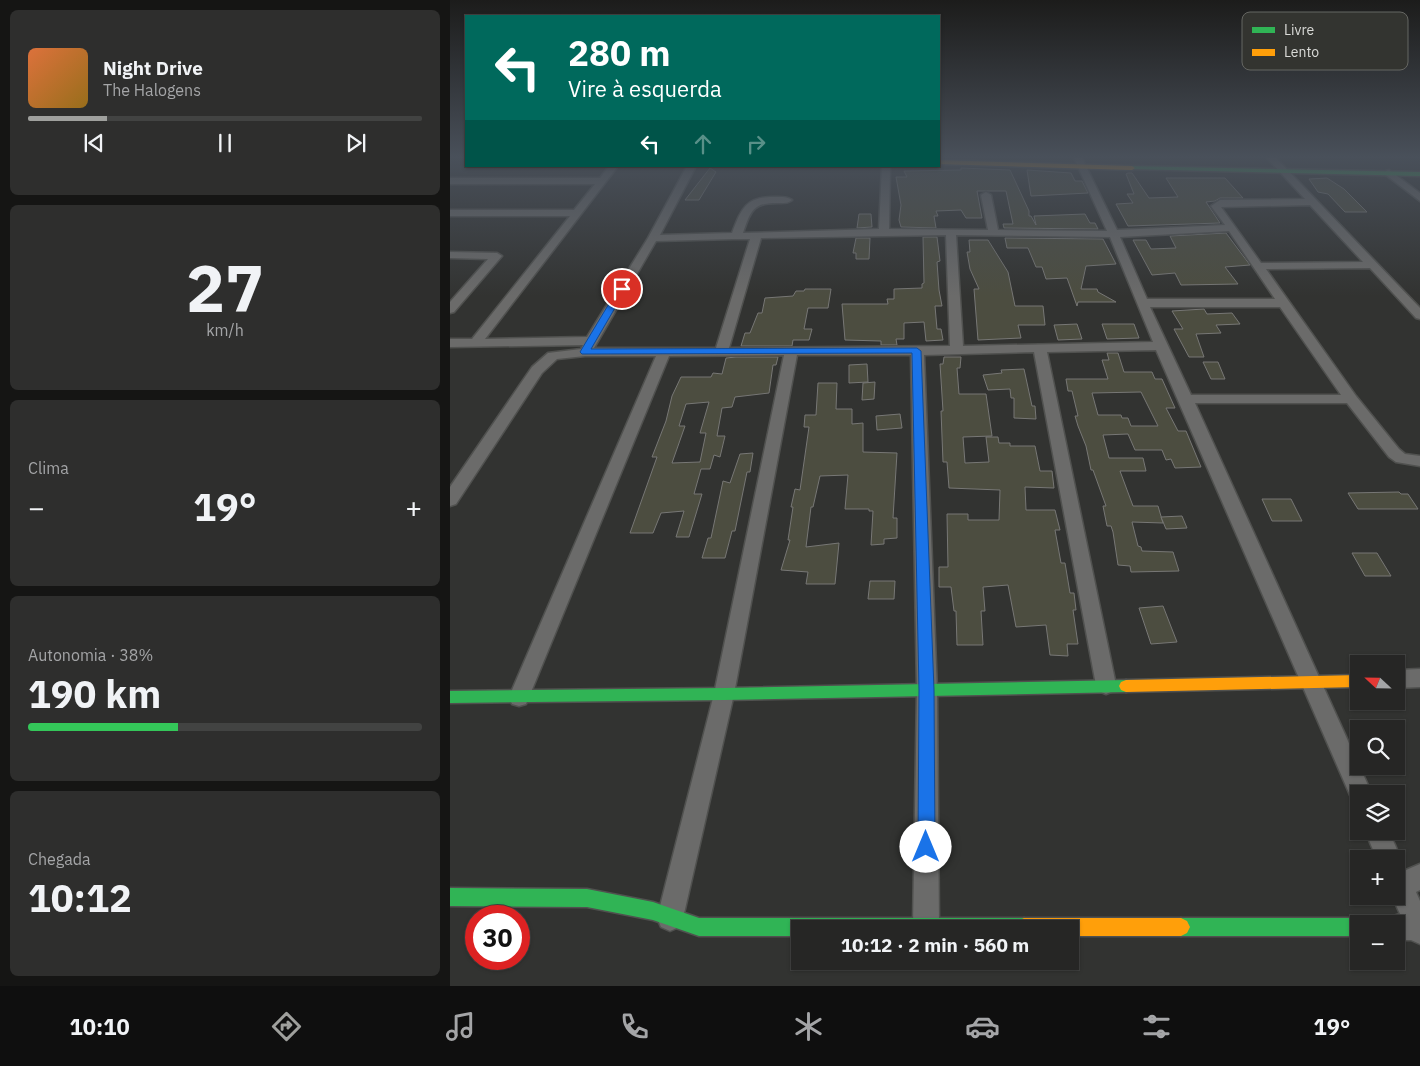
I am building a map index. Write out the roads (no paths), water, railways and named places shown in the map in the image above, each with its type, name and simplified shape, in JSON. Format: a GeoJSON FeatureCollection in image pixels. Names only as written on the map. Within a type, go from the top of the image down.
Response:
{"type":"FeatureCollection","features":[{"type":"Feature","properties":{"kind":"street"},"geometry":{"type":"LineString","coordinates":[[476,342],[584,204]]}},
{"type":"Feature","properties":{"kind":"street"},"geometry":{"type":"LineString","coordinates":[[450,500],[537,370],[553,356],[588,346],[671,204]]}},
{"type":"Feature","properties":{"kind":"street"},"geometry":{"type":"LineString","coordinates":[[736,237],[747,207],[751,204]]}},
{"type":"Feature","properties":{"kind":"street"},"geometry":{"type":"LineString","coordinates":[[884,232],[885,204]]}},
{"type":"Feature","properties":{"kind":"street"},"geometry":{"type":"LineString","coordinates":[[988,204],[994,234]]}},
{"type":"Feature","properties":{"kind":"street"},"geometry":{"type":"LineString","coordinates":[[1100,204],[1161,346],[1186,398],[1357,785]]}},
{"type":"Feature","properties":{"kind":"street"},"geometry":{"type":"LineString","coordinates":[[1216,204],[1351,399],[1394,453],[1401,458],[1420,461]]}},
{"type":"Feature","properties":{"kind":"street"},"geometry":{"type":"LineString","coordinates":[[1314,204],[1420,315]]}},
{"type":"Feature","properties":{"kind":"street"},"geometry":{"type":"LineString","coordinates":[[450,213],[577,213]]}},
{"type":"Feature","properties":{"kind":"street"},"geometry":{"type":"LineString","coordinates":[[653,238],[884,232],[1114,234],[1208,231],[1232,228]]}},
{"type":"Feature","properties":{"kind":"street"},"geometry":{"type":"LineString","coordinates":[[951,233],[957,349]]}},
{"type":"Feature","properties":{"kind":"street"},"geometry":{"type":"LineString","coordinates":[[721,352],[756,236]]}},
{"type":"Feature","properties":{"kind":"street"},"geometry":{"type":"LineString","coordinates":[[450,255],[497,256],[450,309]]}},
{"type":"Feature","properties":{"kind":"street"},"geometry":{"type":"LineString","coordinates":[[1258,266],[1372,265]]}},
{"type":"Feature","properties":{"kind":"street"},"geometry":{"type":"LineString","coordinates":[[1144,303],[1284,303]]}},
{"type":"Feature","properties":{"kind":"street"},"geometry":{"type":"LineString","coordinates":[[450,343],[476,342],[588,346],[664,352],[917,351],[1161,346]]}},
{"type":"Feature","properties":{"kind":"street"},"geometry":{"type":"LineString","coordinates":[[1040,349],[1106,685]]}},
{"type":"Feature","properties":{"kind":"street"},"geometry":{"type":"LineString","coordinates":[[670,918],[724,694],[791,351]]}},
{"type":"Feature","properties":{"kind":"street"},"geometry":{"type":"LineString","coordinates":[[917,351],[927,690],[926,920]]}},
{"type":"Feature","properties":{"kind":"street"},"geometry":{"type":"LineString","coordinates":[[518,697],[664,352]]}},
{"type":"Feature","properties":{"kind":"street"},"geometry":{"type":"LineString","coordinates":[[1186,398],[1351,399]]}},
{"type":"Feature","properties":{"kind":"street"},"geometry":{"type":"LineString","coordinates":[[1405,679],[1420,678]]}},
{"type":"Feature","properties":{"kind":"street"},"geometry":{"type":"LineString","coordinates":[[450,697],[724,694],[1350,681]]}},
{"type":"Feature","properties":{"kind":"street"},"geometry":{"type":"LineString","coordinates":[[1406,879],[1411,928]]}},
{"type":"Feature","properties":{"kind":"street"},"geometry":{"type":"LineString","coordinates":[[450,897],[588,898],[653,911],[692,926],[791,926]]}},
{"type":"Feature","properties":{"kind":"street"},"geometry":{"type":"LineString","coordinates":[[1079,926],[1350,927]]}}]}
